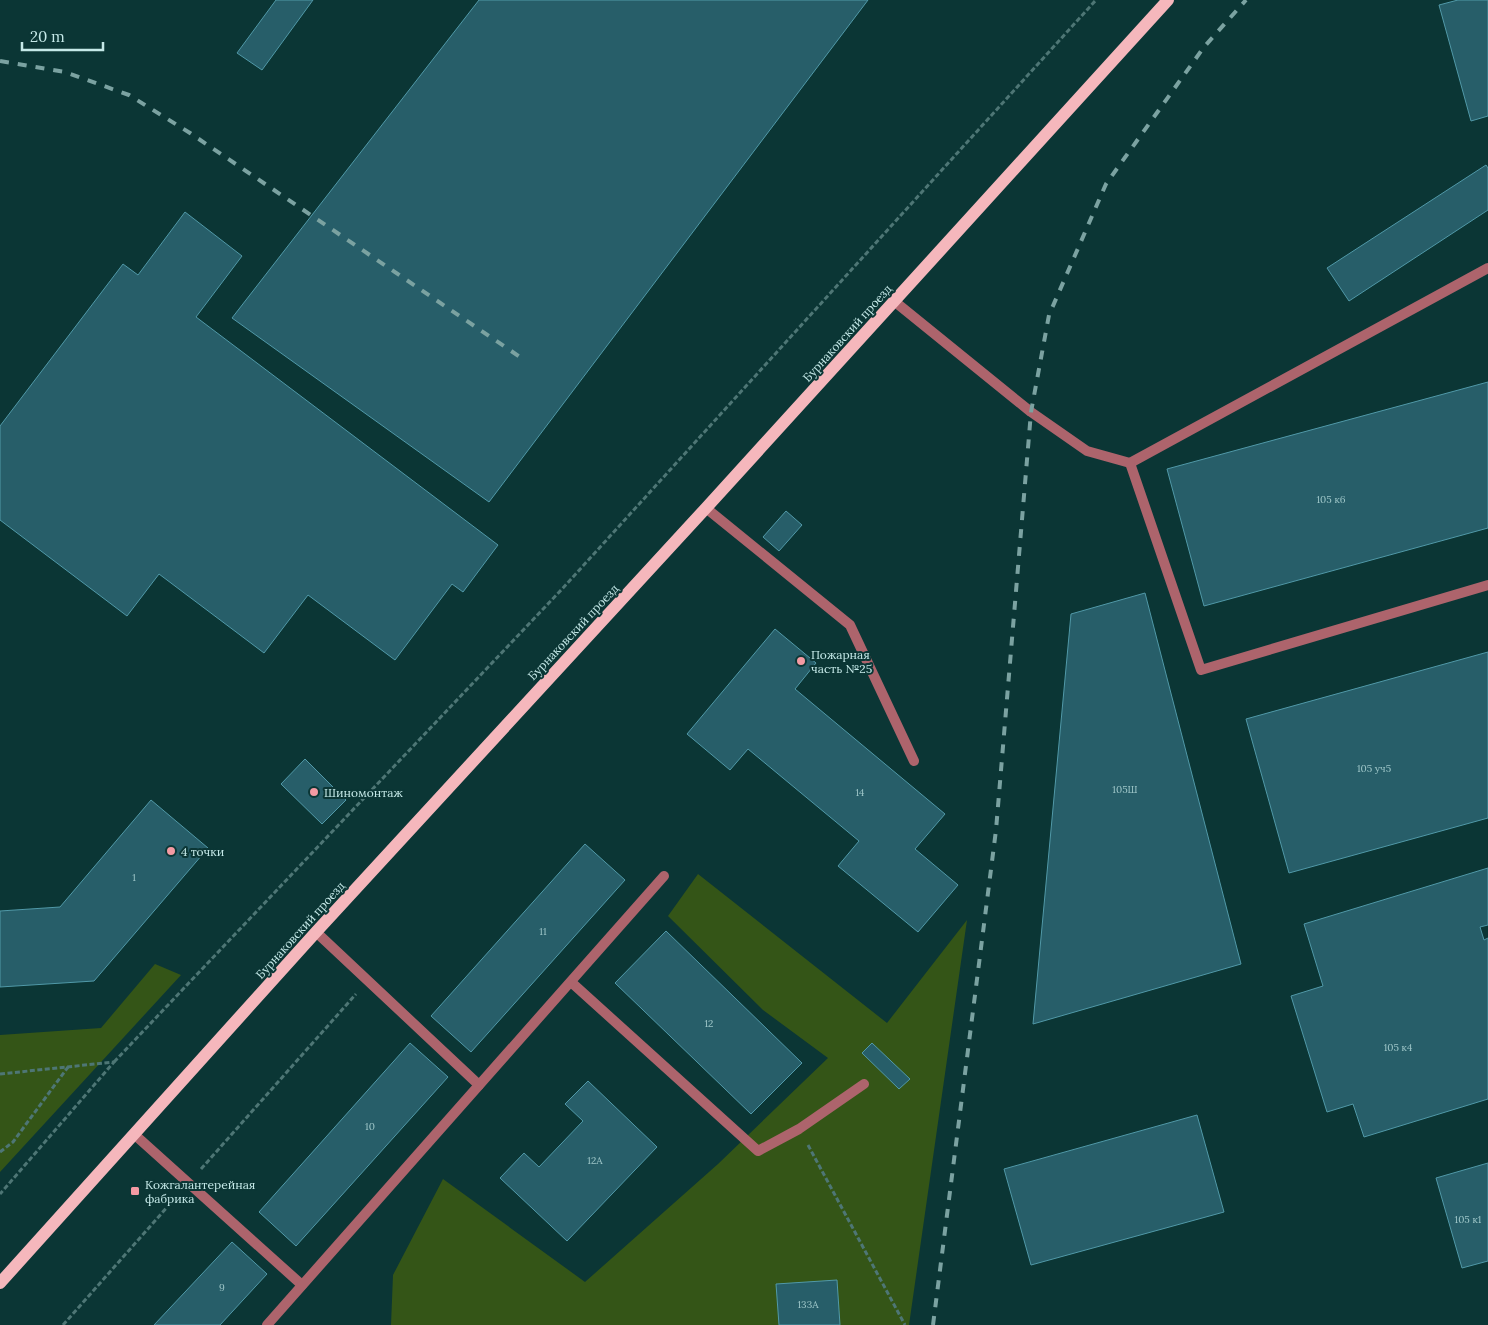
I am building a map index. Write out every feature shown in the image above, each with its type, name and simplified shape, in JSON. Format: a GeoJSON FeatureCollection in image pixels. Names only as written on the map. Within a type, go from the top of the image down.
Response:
{"type":"FeatureCollection","features":[{"type":"Feature","properties":{"kind":"main road","name":"Бурнаковский проезд"},"geometry":{"type":"LineString","coordinates":[[0,1283],[135,1136],[316,932],[706,508],[1168,0]]}},
{"type":"Feature","properties":{"kind":"lane"},"geometry":{"type":"LineString","coordinates":[[894,301],[1031,412],[1087,451],[1130,463],[1488,268]]}},
{"type":"Feature","properties":{"kind":"lane"},"geometry":{"type":"LineString","coordinates":[[1130,463],[1200,670],[1488,585]]}},
{"type":"Feature","properties":{"kind":"lane"},"geometry":{"type":"LineString","coordinates":[[706,508],[850,625],[914,761]]}},
{"type":"Feature","properties":{"kind":"lane"},"geometry":{"type":"LineString","coordinates":[[267,1325],[664,876]]}},
{"type":"Feature","properties":{"kind":"lane"},"geometry":{"type":"LineString","coordinates":[[316,932],[479,1085]]}},
{"type":"Feature","properties":{"kind":"lane"},"geometry":{"type":"LineString","coordinates":[[571,982],[758,1151],[799,1129],[864,1084]]}},
{"type":"Feature","properties":{"kind":"lane"},"geometry":{"type":"LineString","coordinates":[[135,1136],[189,1182],[302,1285]]}},
{"type":"Feature","properties":{"kind":"path"},"geometry":{"type":"LineString","coordinates":[[0,1194],[114,1062],[563,588],[1096,0]]}},
{"type":"Feature","properties":{"kind":"path"},"geometry":{"type":"LineString","coordinates":[[63,1325],[368,980]]}},
{"type":"Feature","properties":{"kind":"path"},"geometry":{"type":"LineString","coordinates":[[0,1074],[114,1062]]}},
{"type":"Feature","properties":{"kind":"path"},"geometry":{"type":"LineString","coordinates":[[0,1152],[13,1142],[68,1067]]}},
{"type":"Feature","properties":{"kind":"path"},"geometry":{"type":"LineString","coordinates":[[799,1129],[905,1325]]}},
{"type":"Feature","properties":{"kind":"green space"},"geometry":{"type":"Polygon","coordinates":[[[698,874],[887,1023],[967,920],[909,1325],[391,1325],[393,1275],[443,1179],[585,1282],[718,1164],[828,1058],[763,1010],[668,916],[698,874]]]}},
{"type":"Feature","properties":{"kind":"green space"},"geometry":{"type":"Polygon","coordinates":[[[155,964],[181,975],[0,1172],[0,1035],[101,1028],[155,964]]]}},
{"type":"Feature","properties":{"kind":"building"},"geometry":{"type":"Polygon","coordinates":[[[276,0],[313,0],[262,70],[237,53],[276,0]]]}},
{"type":"Feature","properties":{"kind":"building"},"geometry":{"type":"Polygon","coordinates":[[[479,0],[868,0],[489,502],[232,318],[479,0]]]}},
{"type":"Feature","properties":{"kind":"building"},"geometry":{"type":"Polygon","coordinates":[[[1458,0],[1488,0],[1488,116],[1471,121],[1439,5],[1458,0]]]}},
{"type":"Feature","properties":{"kind":"building"},"geometry":{"type":"Polygon","coordinates":[[[1486,165],[1488,168],[1488,210],[1349,301],[1327,268],[1486,165]]]}},
{"type":"Feature","properties":{"kind":"building"},"geometry":{"type":"Polygon","coordinates":[[[185,212],[242,256],[196,317],[498,545],[463,592],[452,584],[395,660],[308,595],[264,653],[159,574],[127,616],[0,520],[0,426],[123,264],[138,275],[185,212]]]}},
{"type":"Feature","properties":{"kind":"building"},"geometry":{"type":"Polygon","coordinates":[[[1488,382],[1488,528],[1204,606],[1167,469],[1488,382]]]}},
{"type":"Feature","properties":{"kind":"building"},"geometry":{"type":"Polygon","coordinates":[[[786,511],[802,525],[779,551],[763,537],[786,511]]]}},
{"type":"Feature","properties":{"kind":"building"},"geometry":{"type":"Polygon","coordinates":[[[1145,593],[1241,964],[1033,1024],[1071,614],[1145,593]]]}},
{"type":"Feature","properties":{"kind":"building"},"geometry":{"type":"Polygon","coordinates":[[[775,629],[816,663],[795,689],[945,814],[915,849],[958,885],[918,932],[838,866],[859,841],[748,749],[730,770],[687,734],[775,629]]]}},
{"type":"Feature","properties":{"kind":"building"},"geometry":{"type":"Polygon","coordinates":[[[1488,652],[1488,818],[1289,873],[1246,719],[1488,652]]]}},
{"type":"Feature","properties":{"kind":"building","name":"Шиномонтаж"},"geometry":{"type":"Polygon","coordinates":[[[305,759],[346,800],[322,824],[281,784],[305,759]]]}},
{"type":"Feature","properties":{"kind":"building"},"geometry":{"type":"Polygon","coordinates":[[[151,800],[208,848],[94,981],[0,987],[0,911],[60,907],[151,800]]]}},
{"type":"Feature","properties":{"kind":"building"},"geometry":{"type":"Polygon","coordinates":[[[585,844],[625,880],[471,1052],[431,1016],[585,844]]]}},
{"type":"Feature","properties":{"kind":"building"},"geometry":{"type":"Polygon","coordinates":[[[1488,868],[1488,925],[1480,927],[1484,940],[1488,938],[1488,1099],[1364,1137],[1353,1104],[1327,1112],[1291,996],[1323,986],[1304,924],[1488,868]]]}},
{"type":"Feature","properties":{"kind":"building"},"geometry":{"type":"Polygon","coordinates":[[[666,931],[802,1063],[751,1114],[615,983],[666,931]]]}},
{"type":"Feature","properties":{"kind":"building"},"geometry":{"type":"Polygon","coordinates":[[[410,1043],[448,1077],[296,1246],[259,1212],[410,1043]]]}},
{"type":"Feature","properties":{"kind":"building"},"geometry":{"type":"Polygon","coordinates":[[[872,1043],[910,1079],[899,1089],[862,1053],[872,1043]]]}},
{"type":"Feature","properties":{"kind":"building"},"geometry":{"type":"Polygon","coordinates":[[[588,1081],[657,1147],[567,1241],[500,1178],[524,1153],[539,1167],[583,1121],[565,1104],[588,1081]]]}},
{"type":"Feature","properties":{"kind":"building"},"geometry":{"type":"Polygon","coordinates":[[[1197,1115],[1224,1212],[1031,1265],[1004,1169],[1197,1115]]]}},
{"type":"Feature","properties":{"kind":"building"},"geometry":{"type":"Polygon","coordinates":[[[1488,1163],[1488,1261],[1462,1268],[1436,1178],[1488,1163]]]}},
{"type":"Feature","properties":{"kind":"building"},"geometry":{"type":"Polygon","coordinates":[[[232,1242],[267,1274],[220,1325],[154,1325],[232,1242]]]}},
{"type":"Feature","properties":{"kind":"building"},"geometry":{"type":"Polygon","coordinates":[[[837,1280],[840,1325],[779,1325],[776,1284],[837,1280]]]}},
{"type":"Feature","properties":{"kind":"railway"},"geometry":{"type":"LineString","coordinates":[[933,1325],[996,830],[1031,412],[1049,315],[1106,184],[1204,47],[1246,0]]}},
{"type":"Feature","properties":{"kind":"railway"},"geometry":{"type":"LineString","coordinates":[[0,61],[65,72],[129,95],[190,133],[520,357]]}},
{"type":"Feature","properties":{"kind":"place","name":"Пожарная часть №25"},"geometry":{"type":"Point","coordinates":[801,661]}},
{"type":"Feature","properties":{"kind":"place","name":"Шиномонтаж"},"geometry":{"type":"Point","coordinates":[314,792]}},
{"type":"Feature","properties":{"kind":"place","name":"4 точки"},"geometry":{"type":"Point","coordinates":[171,851]}},
{"type":"Feature","properties":{"kind":"place","name":"Кожгалантерейная фабрика"},"geometry":{"type":"Point","coordinates":[135,1191]}}]}
